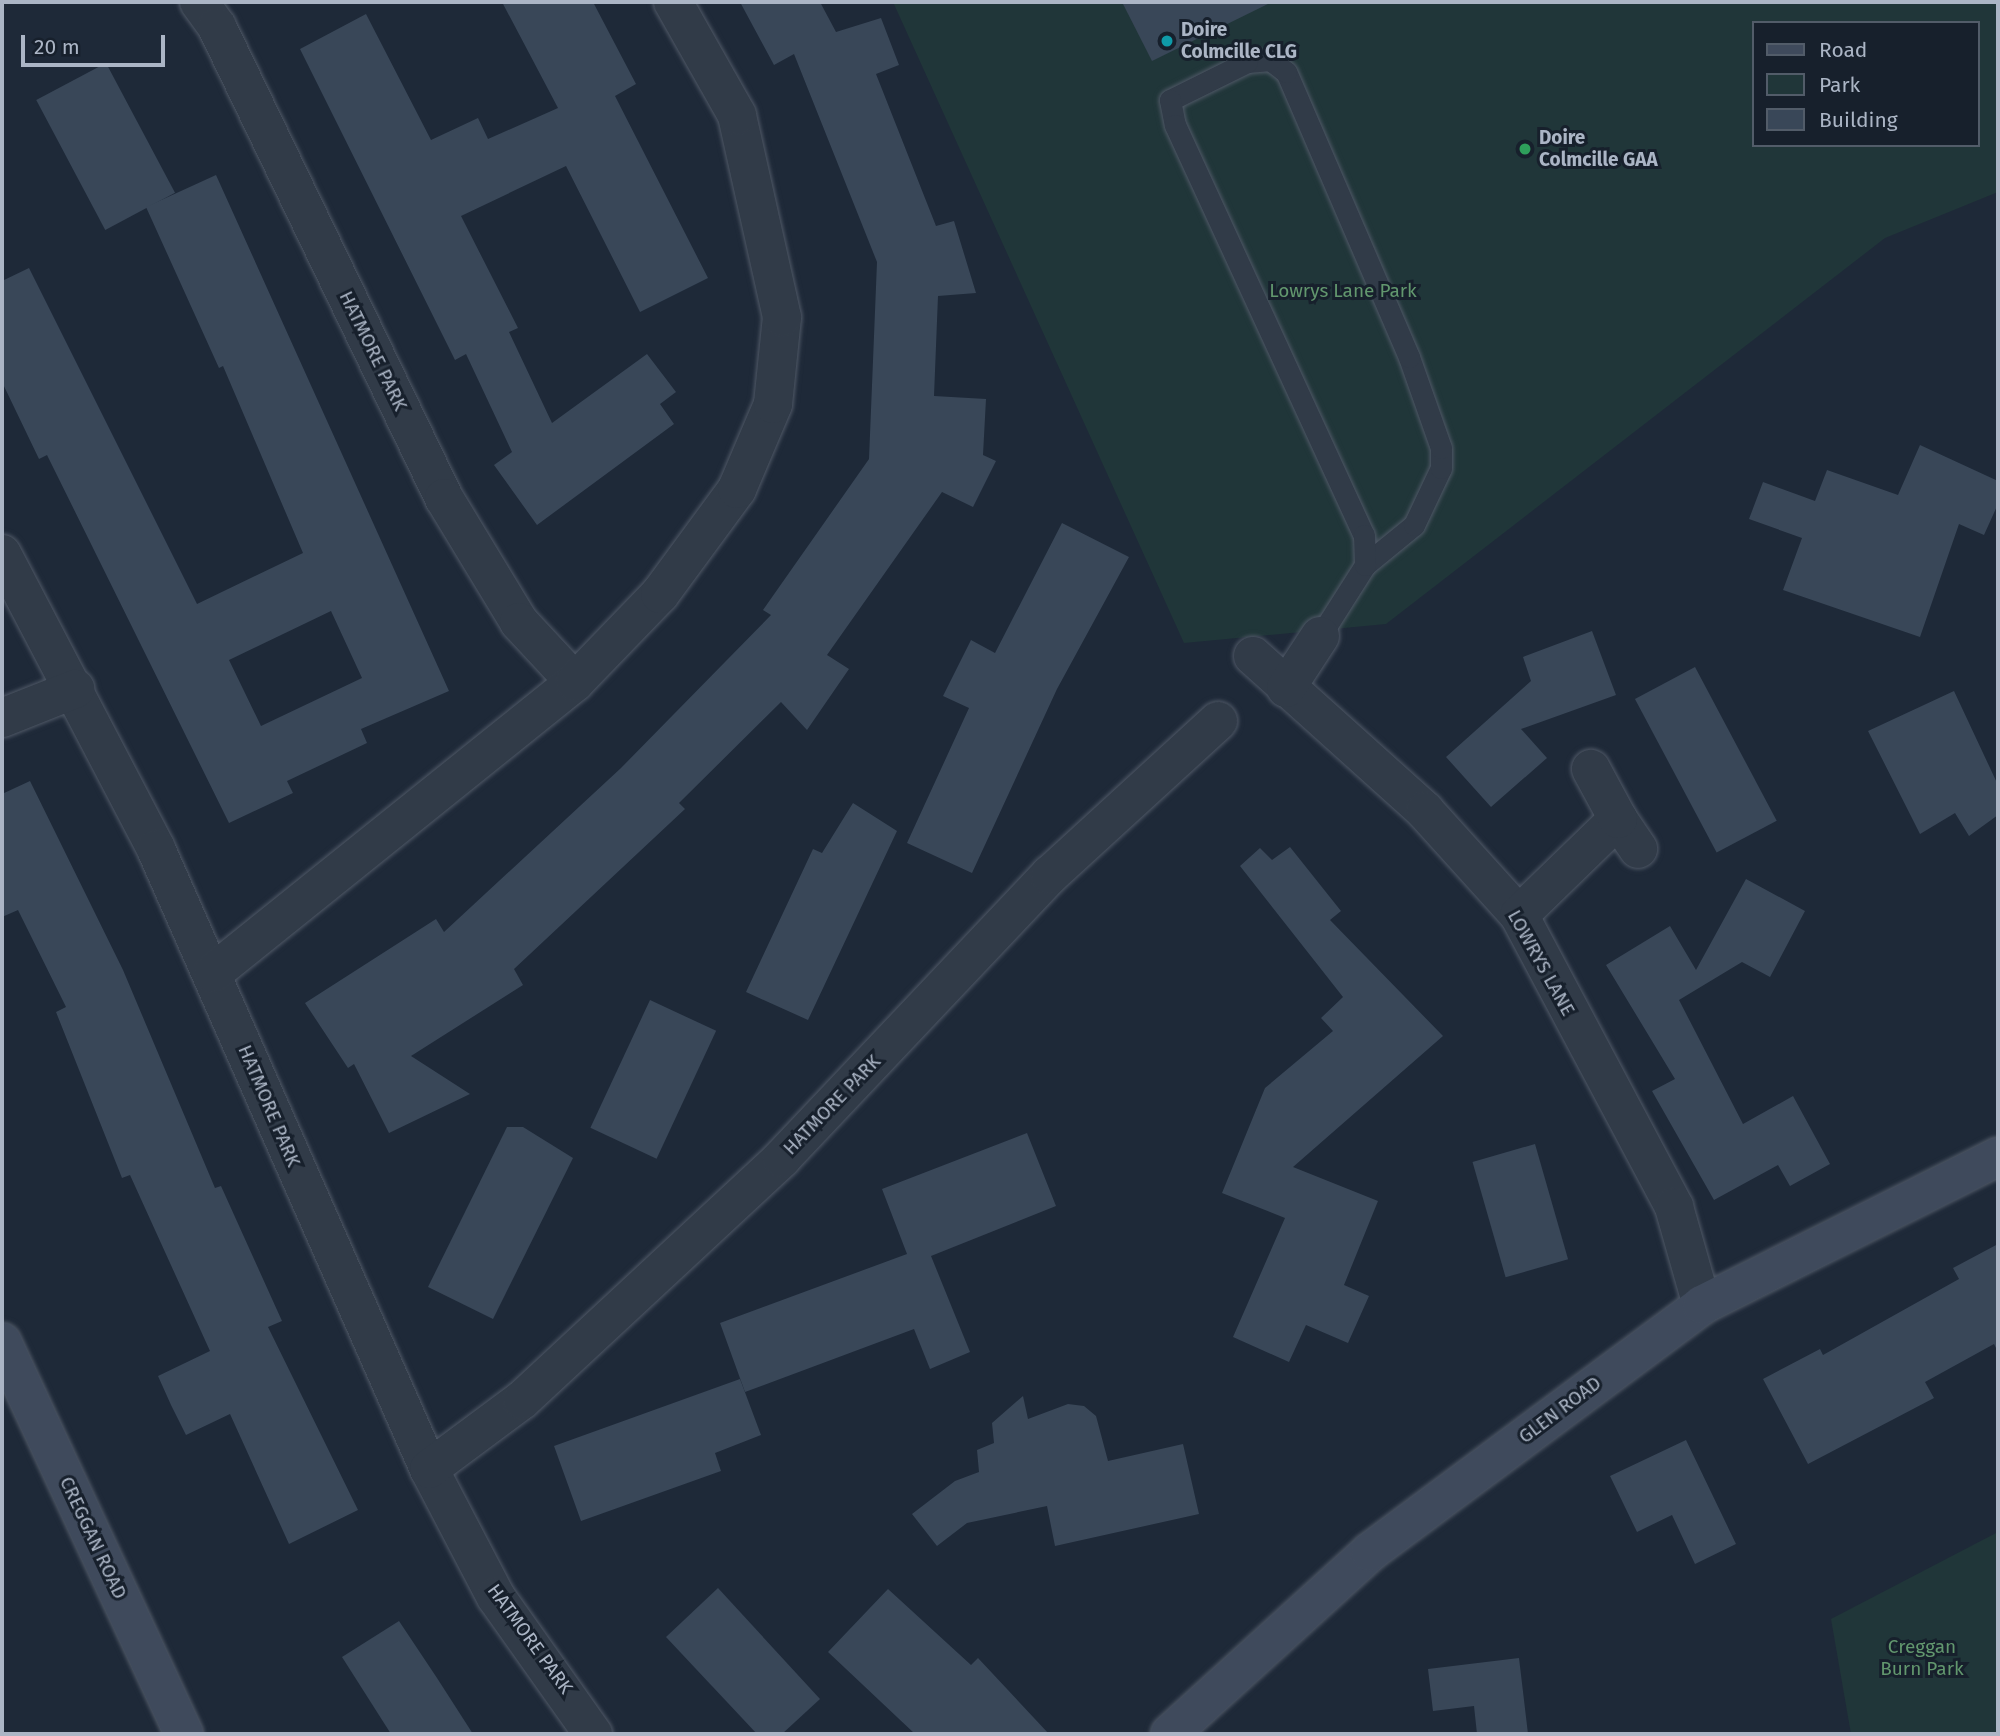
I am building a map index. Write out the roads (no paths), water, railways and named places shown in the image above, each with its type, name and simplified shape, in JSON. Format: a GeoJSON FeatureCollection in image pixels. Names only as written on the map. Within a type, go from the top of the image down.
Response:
{"type":"FeatureCollection","features":[{"type":"Feature","properties":{"kind":"street","name":"HATMORE PARK"},"geometry":{"type":"LineString","coordinates":[[200,2],[217,27],[444,498],[519,622],[575,682]]}},
{"type":"Feature","properties":{"kind":"street"},"geometry":{"type":"LineString","coordinates":[[213,973],[575,682],[660,594],[737,489],[773,404],[782,317],[737,115],[673,2]]}},
{"type":"Feature","properties":{"kind":"street","name":"HATMORE PARK"},"geometry":{"type":"LineString","coordinates":[[2,554],[75,689],[213,973],[382,1372],[429,1469],[496,1597],[593,1734]]}},
{"type":"Feature","properties":{"kind":"street"},"geometry":{"type":"LineString","coordinates":[[1286,688],[1320,636]]}},
{"type":"Feature","properties":{"kind":"street","name":"LOWRYS LANE"},"geometry":{"type":"LineString","coordinates":[[1253,656],[1425,811],[1519,915],[1674,1207],[1702,1305]]}},
{"type":"Feature","properties":{"kind":"street"},"geometry":{"type":"LineString","coordinates":[[2,718],[75,689]]}},
{"type":"Feature","properties":{"kind":"street","name":"HATMORE PARK"},"geometry":{"type":"LineString","coordinates":[[429,1469],[522,1399],[782,1158],[1050,875],[1218,721]]}},
{"type":"Feature","properties":{"kind":"street"},"geometry":{"type":"LineString","coordinates":[[1519,915],[1628,834],[1591,769]]}},
{"type":"Feature","properties":{"kind":"street","name":"GLEN ROAD"},"geometry":{"type":"LineString","coordinates":[[1170,1734],[1370,1552],[1702,1305],[1998,1157]]}},
{"type":"Feature","properties":{"kind":"street","name":"CREGGAN ROAD"},"geometry":{"type":"LineString","coordinates":[[2,1342],[184,1734]]}},
{"type":"Feature","properties":{"kind":"lane"},"geometry":{"type":"LineString","coordinates":[[1320,636],[1365,565],[1413,525],[1441,468],[1441,447],[1409,357],[1286,72],[1270,60],[1247,62],[1170,100],[1175,125],[1364,534],[1365,565]]}},
{"type":"Feature","properties":{"kind":"place","name":"Doire Colmcille CLG"},"geometry":{"type":"Point","coordinates":[1167,41]}},
{"type":"Feature","properties":{"kind":"place","name":"Doire Colmcille GAA"},"geometry":{"type":"Point","coordinates":[1525,149]}},
{"type":"Feature","properties":{"kind":"park label","name":"Lowrys Lane Park"},"geometry":{"type":"Point","coordinates":[1343,291]}},
{"type":"Feature","properties":{"kind":"park label","name":"Creggan Burn Park"},"geometry":{"type":"Point","coordinates":[1922,1658]}}]}
